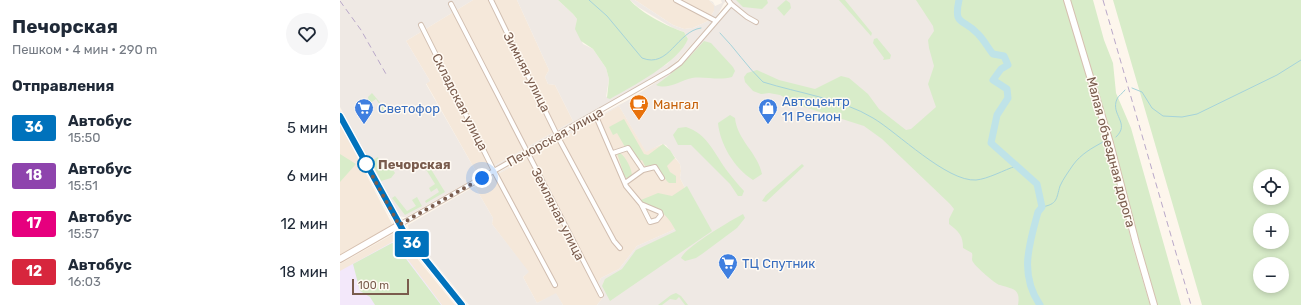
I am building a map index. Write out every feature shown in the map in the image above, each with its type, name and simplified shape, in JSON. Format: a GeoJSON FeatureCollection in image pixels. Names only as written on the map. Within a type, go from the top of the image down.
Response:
{"type":"FeatureCollection","features":[{"type":"Feature","properties":{"kind":"main road"},"geometry":{"type":"LineString","coordinates":[[340,116],[399,225],[415,248],[462,305]]}},
{"type":"Feature","properties":{"kind":"street","name":"Зимняя улица"},"geometry":{"type":"LineString","coordinates":[[491,0],[600,218],[620,248]]}},
{"type":"Feature","properties":{"kind":"street"},"geometry":{"type":"LineString","coordinates":[[676,0],[716,21]]}},
{"type":"Feature","properties":{"kind":"street","name":"Малая объездная дорога"},"geometry":{"type":"LineString","coordinates":[[1068,0],[1110,143],[1154,305]]}},
{"type":"Feature","properties":{"kind":"street","name":"Печорская улица"},"geometry":{"type":"LineString","coordinates":[[340,259],[638,90],[676,66],[716,21],[730,2],[747,17],[756,22]]}},
{"type":"Feature","properties":{"kind":"street","name":"Земляная улица"},"geometry":{"type":"LineString","coordinates":[[451,4],[601,295]]}},
{"type":"Feature","properties":{"kind":"street","name":"Складская улица"},"geometry":{"type":"LineString","coordinates":[[421,25],[494,171],[554,285]]}},
{"type":"Feature","properties":{"kind":"street"},"geometry":{"type":"LineString","coordinates":[[595,114],[625,183],[641,204],[650,222],[657,220],[661,215],[660,212],[641,204]]}},
{"type":"Feature","properties":{"kind":"street"},"geometry":{"type":"LineString","coordinates":[[613,153],[628,148],[643,170]]}},
{"type":"Feature","properties":{"kind":"street"},"geometry":{"type":"LineString","coordinates":[[625,183],[643,170],[655,167],[662,178]]}},
{"type":"Feature","properties":{"kind":"shaded area"},"geometry":{"type":"Polygon","coordinates":[[[340,0],[473,0],[406,41],[430,81],[426,84],[478,175],[573,121],[555,85],[548,84],[545,77],[549,70],[517,0],[558,0],[573,14],[577,19],[576,26],[583,44],[593,49],[606,68],[609,79],[606,97],[667,64],[688,39],[684,32],[673,28],[638,7],[630,0],[635,0],[673,25],[684,29],[693,28],[708,21],[714,11],[714,5],[709,0],[713,2],[715,6],[722,3],[721,0],[1064,0],[1108,144],[1133,243],[1151,305],[597,305],[601,300],[603,293],[598,284],[601,278],[619,269],[637,246],[673,230],[678,225],[686,190],[680,178],[680,164],[666,145],[662,144],[646,152],[619,106],[475,187],[493,218],[492,224],[529,272],[523,277],[537,303],[556,293],[563,305],[469,305],[409,231],[408,225],[562,136],[632,98],[670,73],[700,43],[723,16],[730,5],[727,1],[724,3],[717,16],[677,61],[665,71],[406,217],[403,217],[398,215],[340,107],[340,0]]]}},
{"type":"Feature","properties":{"kind":"shaded area"},"geometry":{"type":"Polygon","coordinates":[[[473,0],[517,0],[549,70],[545,77],[548,84],[555,85],[573,121],[478,175],[426,83],[430,81],[406,41],[473,0]]]}},
{"type":"Feature","properties":{"kind":"shaded area"},"geometry":{"type":"Polygon","coordinates":[[[635,0],[709,0],[714,5],[714,11],[708,21],[693,28],[684,29],[673,25],[635,0]]]}},
{"type":"Feature","properties":{"kind":"shaded area"},"geometry":{"type":"Polygon","coordinates":[[[619,106],[646,151],[663,144],[680,164],[680,178],[686,190],[679,225],[673,230],[637,246],[619,269],[601,278],[598,284],[603,293],[601,300],[597,305],[563,305],[556,294],[537,303],[523,277],[528,272],[492,224],[493,218],[475,187],[619,106]]]}},
{"type":"Feature","properties":{"kind":"shaded area"},"geometry":{"type":"Polygon","coordinates":[[[340,124],[392,224],[340,257],[340,124]]]}},
{"type":"Feature","properties":{"kind":"shaded area"},"geometry":{"type":"Polygon","coordinates":[[[393,234],[398,235],[455,305],[340,305],[340,264],[393,234]]]}},
{"type":"Feature","properties":{"kind":"shaded area"},"geometry":{"type":"Polygon","coordinates":[[[394,241],[442,305],[340,305],[340,271],[394,241]]]}},
{"type":"Feature","properties":{"kind":"green space"},"geometry":{"type":"Polygon","coordinates":[[[558,0],[630,0],[641,10],[655,19],[684,32],[688,39],[683,48],[665,65],[642,81],[610,99],[607,98],[609,79],[606,68],[593,49],[581,41],[575,29],[577,19],[558,0]]]}},
{"type":"Feature","properties":{"kind":"green space"},"geometry":{"type":"Polygon","coordinates":[[[736,0],[767,0],[768,3],[762,9],[743,7],[736,0]]]}},
{"type":"Feature","properties":{"kind":"green space"},"geometry":{"type":"Polygon","coordinates":[[[786,0],[790,3],[791,8],[784,16],[777,8],[786,0]]]}},
{"type":"Feature","properties":{"kind":"green space"},"geometry":{"type":"Polygon","coordinates":[[[839,0],[845,0],[872,33],[871,36],[839,0]]]}},
{"type":"Feature","properties":{"kind":"green space"},"geometry":{"type":"Polygon","coordinates":[[[916,0],[1064,0],[1107,144],[1132,244],[1150,305],[1018,305],[1019,299],[1017,292],[990,279],[973,262],[972,253],[963,248],[960,234],[949,224],[949,219],[954,209],[950,204],[882,139],[864,126],[798,105],[780,95],[769,93],[761,94],[753,91],[745,82],[744,77],[747,73],[757,70],[779,80],[815,89],[841,76],[849,78],[868,94],[879,109],[906,130],[911,129],[936,107],[928,84],[934,66],[928,40],[934,31],[933,26],[916,0]]]}},
{"type":"Feature","properties":{"kind":"green space"},"geometry":{"type":"Polygon","coordinates":[[[1069,0],[1093,0],[1104,40],[1113,63],[1116,93],[1131,128],[1181,305],[1157,305],[1138,242],[1113,142],[1069,0]]]}},
{"type":"Feature","properties":{"kind":"green space"},"geometry":{"type":"Polygon","coordinates":[[[1113,0],[1301,0],[1301,305],[1202,305],[1113,0]]]}},
{"type":"Feature","properties":{"kind":"green space"},"geometry":{"type":"Polygon","coordinates":[[[877,38],[891,55],[890,59],[883,60],[884,58],[873,43],[874,39],[877,38]]]}},
{"type":"Feature","properties":{"kind":"green space"},"geometry":{"type":"Polygon","coordinates":[[[704,41],[711,43],[733,67],[735,71],[732,77],[722,79],[692,78],[669,86],[656,85],[682,64],[704,41]]]}},
{"type":"Feature","properties":{"kind":"green space"},"geometry":{"type":"Polygon","coordinates":[[[372,93],[387,111],[381,115],[378,111],[382,108],[376,99],[369,104],[368,97],[372,93]]]}},
{"type":"Feature","properties":{"kind":"green space"},"geometry":{"type":"Polygon","coordinates":[[[730,115],[735,118],[743,140],[760,166],[762,174],[753,180],[740,169],[729,155],[719,131],[718,123],[730,115]]]}},
{"type":"Feature","properties":{"kind":"green space"},"geometry":{"type":"Polygon","coordinates":[[[624,119],[644,154],[648,155],[663,144],[670,150],[675,158],[667,166],[670,172],[676,176],[676,183],[669,183],[656,165],[645,166],[642,160],[639,161],[628,146],[625,147],[617,133],[613,135],[609,127],[624,119]]]}},
{"type":"Feature","properties":{"kind":"green space"},"geometry":{"type":"Polygon","coordinates":[[[686,127],[694,130],[706,140],[728,172],[744,191],[742,196],[738,196],[730,184],[691,145],[678,145],[673,135],[678,128],[686,127]]]}},
{"type":"Feature","properties":{"kind":"green space"},"geometry":{"type":"Polygon","coordinates":[[[617,153],[622,155],[630,167],[632,176],[627,179],[624,175],[617,153]]]}},
{"type":"Feature","properties":{"kind":"green space"},"geometry":{"type":"Polygon","coordinates":[[[340,154],[356,164],[340,182],[340,154]]]}},
{"type":"Feature","properties":{"kind":"green space"},"geometry":{"type":"Polygon","coordinates":[[[378,157],[380,162],[386,159],[395,173],[391,178],[381,181],[371,161],[378,157]]]}},
{"type":"Feature","properties":{"kind":"green space"},"geometry":{"type":"Polygon","coordinates":[[[426,161],[445,192],[426,203],[425,201],[439,192],[437,188],[431,192],[429,188],[435,184],[422,163],[426,161]]]}},
{"type":"Feature","properties":{"kind":"green space"},"geometry":{"type":"Polygon","coordinates":[[[802,164],[804,166],[766,202],[762,201],[766,195],[802,164]]]}},
{"type":"Feature","properties":{"kind":"green space"},"geometry":{"type":"Polygon","coordinates":[[[687,186],[712,231],[610,301],[602,286],[605,279],[622,269],[636,250],[676,231],[666,216],[658,210],[642,203],[641,200],[658,193],[672,196],[687,186]]]}},
{"type":"Feature","properties":{"kind":"green space"},"geometry":{"type":"Polygon","coordinates":[[[395,196],[407,211],[416,206],[412,200],[417,197],[422,206],[405,215],[392,198],[395,196]]]}},
{"type":"Feature","properties":{"kind":"green space"},"geometry":{"type":"Polygon","coordinates":[[[743,214],[745,218],[737,228],[702,254],[696,258],[685,261],[681,258],[691,247],[743,214]]]}},
{"type":"Feature","properties":{"kind":"green space"},"geometry":{"type":"Polygon","coordinates":[[[394,243],[441,305],[375,305],[370,297],[360,291],[353,264],[394,243]]]}},
{"type":"Feature","properties":{"kind":"green space"},"geometry":{"type":"Polygon","coordinates":[[[676,293],[681,296],[688,305],[685,305],[679,297],[676,300],[670,299],[662,305],[658,305],[671,295],[676,293]]]}},
{"type":"Feature","properties":{"kind":"waterway"},"geometry":{"type":"LineString","coordinates":[[589,0],[607,16],[642,58],[651,60],[659,58],[666,54],[685,36],[701,28]]}},
{"type":"Feature","properties":{"kind":"waterway"},"geometry":{"type":"LineString","coordinates":[[959,0],[957,14],[961,21],[978,34],[993,54],[1004,56],[1008,65],[1001,69],[993,80],[1007,89],[1008,98],[997,115],[991,143],[1037,184],[1042,207],[1038,212],[1029,248],[1028,271],[1030,282],[1040,305]]}},
{"type":"Feature","properties":{"kind":"waterway"},"geometry":{"type":"LineString","coordinates":[[720,33],[763,82],[834,101],[861,111],[883,125],[937,165],[951,173],[964,178],[976,180],[1016,166]]}},
{"type":"Feature","properties":{"kind":"waterway"},"geometry":{"type":"LineString","coordinates":[[1132,88],[1142,92],[1152,108],[1163,116],[1182,117],[1197,114],[1277,75],[1301,60]]}},
{"type":"Feature","properties":{"kind":"waterway"},"geometry":{"type":"LineString","coordinates":[[1116,137],[1122,127],[1116,110],[1116,105],[1118,98],[1125,90]]}},
{"type":"Feature","properties":{"kind":"waterway"},"geometry":{"type":"LineString","coordinates":[[1042,207],[1047,206],[1056,200],[1061,183],[1076,161],[1103,142]]}},
{"type":"Feature","properties":{"kind":"railway"},"geometry":{"type":"LineString","coordinates":[[1103,0],[1191,305]]}},
{"type":"Feature","properties":{"kind":"railway"},"geometry":{"type":"LineString","coordinates":[[340,1],[361,30],[386,74]]}},
{"type":"Feature","properties":{"kind":"bus line","name":"36"},"geometry":{"type":"LineString","coordinates":[[340,116],[405,234],[462,305]]}},
{"type":"Feature","properties":{"kind":"place","name":"Мангал"},"geometry":{"type":"Point","coordinates":[639,121]}},
{"type":"Feature","properties":{"kind":"place","name":"Светофор"},"geometry":{"type":"Point","coordinates":[364,125]}},
{"type":"Feature","properties":{"kind":"place","name":"Автоцентр 11 Регион"},"geometry":{"type":"Point","coordinates":[768,125]}},
{"type":"Feature","properties":{"kind":"place","name":"Печорская"},"geometry":{"type":"Point","coordinates":[366,164]}},
{"type":"Feature","properties":{"kind":"place","name":"ТЦ Спутник"},"geometry":{"type":"Point","coordinates":[728,280]}},
{"type":"Feature","properties":{"kind":"route"},"geometry":{"type":"LineString","coordinates":[[366,164],[399,225],[482,178]]}}]}
